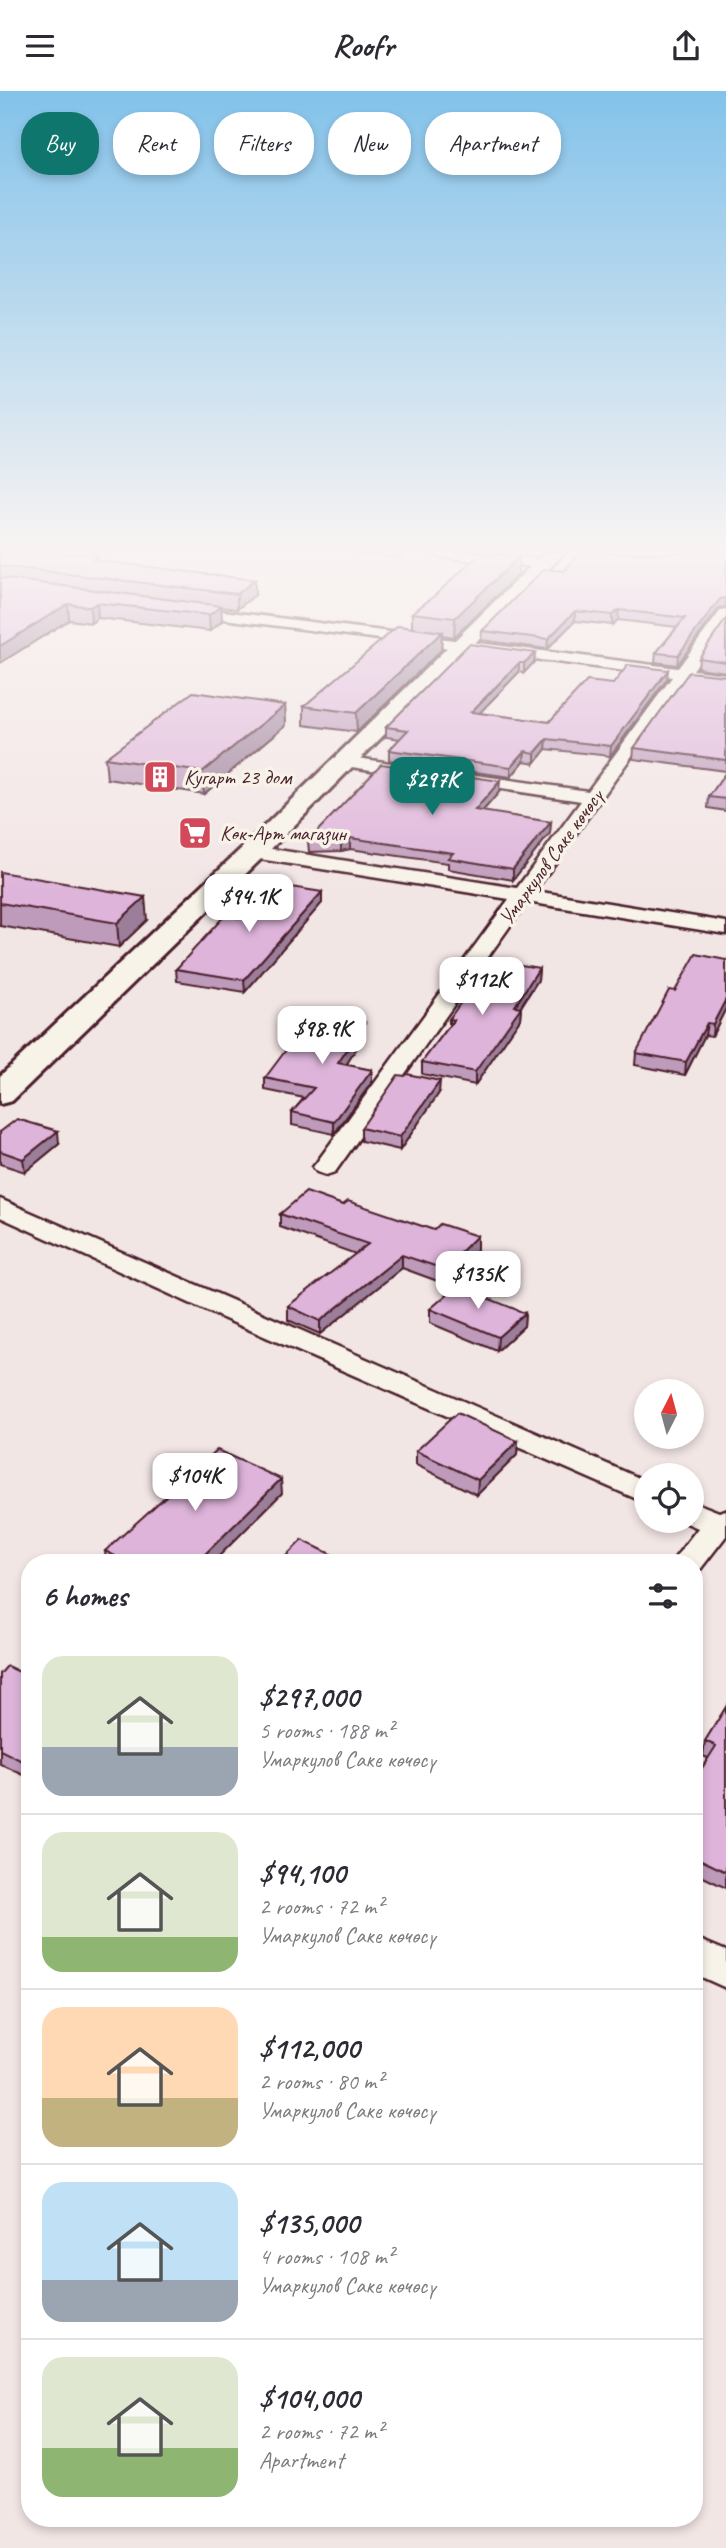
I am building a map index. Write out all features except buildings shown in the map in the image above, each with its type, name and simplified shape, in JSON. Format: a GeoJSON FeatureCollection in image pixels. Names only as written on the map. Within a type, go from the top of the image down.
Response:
{"type":"FeatureCollection","features":[{"type":"Feature","properties":{"kind":"main road"},"geometry":{"type":"LineString","coordinates":[[0,1094],[253,852],[439,668]]}},
{"type":"Feature","properties":{"kind":"street"},"geometry":{"type":"LineString","coordinates":[[638,668],[726,679]]}},
{"type":"Feature","properties":{"kind":"street","name":"Умаркулов Саке көчөсү"},"geometry":{"type":"LineString","coordinates":[[326,1167],[524,896],[686,668]]}},
{"type":"Feature","properties":{"kind":"street"},"geometry":{"type":"LineString","coordinates":[[344,761],[595,797]]}},
{"type":"Feature","properties":{"kind":"street"},"geometry":{"type":"LineString","coordinates":[[253,852],[726,928]]}},
{"type":"Feature","properties":{"kind":"street"},"geometry":{"type":"LineString","coordinates":[[0,1207],[228,1311],[634,1488]]}},
{"type":"Feature","properties":{"kind":"street"},"geometry":{"type":"LineString","coordinates":[[692,1554],[712,1519]]}},
{"type":"Feature","properties":{"kind":"street"},"geometry":{"type":"LineString","coordinates":[[703,1959],[726,1971]]}},
{"type":"Feature","properties":{"kind":"place","name":"Кугарт 23 дом"},"geometry":{"type":"Point","coordinates":[160,777]}},
{"type":"Feature","properties":{"kind":"place","name":"Көк-Арт магазин"},"geometry":{"type":"Point","coordinates":[195,833]}}]}
